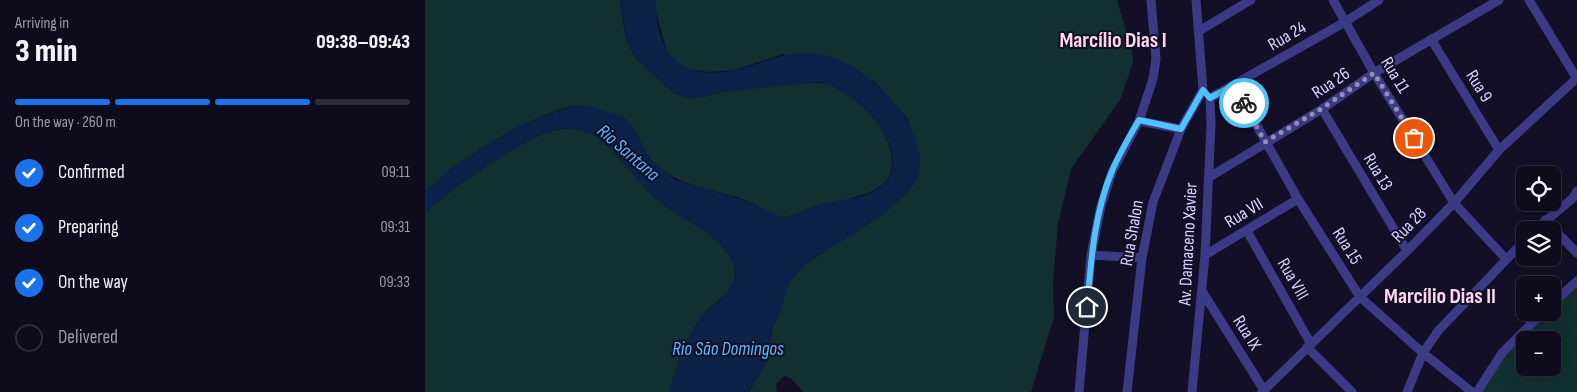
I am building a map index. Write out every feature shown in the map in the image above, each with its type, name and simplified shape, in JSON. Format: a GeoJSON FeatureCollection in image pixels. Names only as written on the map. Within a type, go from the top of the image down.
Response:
{"type":"FeatureCollection","features":[{"type":"Feature","properties":{"kind":"street"},"geometry":{"type":"LineString","coordinates":[[1079,392],[1091,255],[1101,206],[1111,172],[1139,120],[1153,79],[1156,58],[1151,0]]}},
{"type":"Feature","properties":{"kind":"street"},"geometry":{"type":"LineString","coordinates":[[1196,0],[1203,90],[1210,98]]}},
{"type":"Feature","properties":{"kind":"street"},"geometry":{"type":"LineString","coordinates":[[1199,31],[1251,0]]}},
{"type":"Feature","properties":{"kind":"street","name":"Rua 11"},"geometry":{"type":"LineString","coordinates":[[1333,0],[1374,73],[1454,203],[1506,259]]}},
{"type":"Feature","properties":{"kind":"street","name":"Rua 24"},"geometry":{"type":"LineString","coordinates":[[1210,98],[1345,22],[1379,0]]}},
{"type":"Feature","properties":{"kind":"street","name":"Rua 26"},"geometry":{"type":"LineString","coordinates":[[1207,178],[1321,109],[1374,73],[1499,0]]}},
{"type":"Feature","properties":{"kind":"street"},"geometry":{"type":"LineString","coordinates":[[1529,0],[1577,79]]}},
{"type":"Feature","properties":{"kind":"street","name":"Rua 9"},"geometry":{"type":"LineString","coordinates":[[1431,39],[1499,150]]}},
{"type":"Feature","properties":{"kind":"street","name":"Rua 28"},"geometry":{"type":"LineString","coordinates":[[1264,391],[1454,203],[1499,150],[1577,79]]}},
{"type":"Feature","properties":{"kind":"street","name":"Rua 15"},"geometry":{"type":"LineString","coordinates":[[1234,85],[1298,199],[1360,297],[1423,353],[1472,392]]}},
{"type":"Feature","properties":{"kind":"street","name":"Rua Shalon"},"geometry":{"type":"LineString","coordinates":[[1127,392],[1142,258],[1153,202],[1181,129],[1203,90]]}},
{"type":"Feature","properties":{"kind":"street","name":"Av. Damaceno Xavier"},"geometry":{"type":"LineString","coordinates":[[1191,392],[1205,255],[1207,178],[1211,125],[1210,98]]}},
{"type":"Feature","properties":{"kind":"street","name":"Rua 13"},"geometry":{"type":"LineString","coordinates":[[1321,109],[1407,251]]}},
{"type":"Feature","properties":{"kind":"street"},"geometry":{"type":"LineString","coordinates":[[1139,120],[1181,129]]}},
{"type":"Feature","properties":{"kind":"street"},"geometry":{"type":"LineString","coordinates":[[1575,195],[1545,220],[1577,253]]}},
{"type":"Feature","properties":{"kind":"street","name":"Rua VII"},"geometry":{"type":"LineString","coordinates":[[1205,255],[1298,199]]}},
{"type":"Feature","properties":{"kind":"street","name":"Rua VIII"},"geometry":{"type":"LineString","coordinates":[[1247,231],[1309,346],[1352,392]]}},
{"type":"Feature","properties":{"kind":"street"},"geometry":{"type":"LineString","coordinates":[[1407,392],[1423,353],[1452,315],[1516,249]]}},
{"type":"Feature","properties":{"kind":"street"},"geometry":{"type":"LineString","coordinates":[[1091,255],[1142,258]]}},
{"type":"Feature","properties":{"kind":"street"},"geometry":{"type":"LineString","coordinates":[[1561,295],[1577,280]]}},
{"type":"Feature","properties":{"kind":"street","name":"Rua IX"},"geometry":{"type":"LineString","coordinates":[[1202,292],[1264,391]]}},
{"type":"Feature","properties":{"kind":"street"},"geometry":{"type":"LineString","coordinates":[[1477,392],[1502,353],[1534,321]]}},
{"type":"Feature","properties":{"kind":"green space"},"geometry":{"type":"Polygon","coordinates":[[[425,0],[620,0],[625,34],[631,50],[645,66],[675,93],[693,98],[777,85],[828,84],[844,91],[875,119],[886,137],[892,155],[891,172],[881,186],[861,195],[811,211],[781,217],[742,199],[687,183],[674,177],[652,161],[644,149],[573,105],[532,121],[494,141],[458,164],[425,192],[425,0]]]}},
{"type":"Feature","properties":{"kind":"green space"},"geometry":{"type":"Polygon","coordinates":[[[656,0],[1117,0],[1132,51],[1133,63],[1120,100],[1071,169],[1058,224],[1053,282],[1054,317],[1031,392],[803,392],[792,379],[784,376],[776,384],[777,392],[749,392],[766,362],[773,326],[792,277],[805,265],[898,201],[910,189],[917,178],[920,161],[907,118],[874,81],[783,54],[735,70],[707,72],[688,69],[677,64],[667,52],[656,12],[656,0]]]}},
{"type":"Feature","properties":{"kind":"green space"},"geometry":{"type":"Polygon","coordinates":[[[574,128],[590,133],[598,138],[658,200],[720,243],[734,265],[732,285],[725,295],[706,311],[691,333],[675,372],[670,392],[425,392],[425,213],[464,181],[512,150],[544,133],[574,128]]]}},
{"type":"Feature","properties":{"kind":"green space"},"geometry":{"type":"Polygon","coordinates":[[[1577,284],[1577,392],[1480,392],[1504,352],[1516,341],[1516,376],[1561,376],[1561,331],[1527,331],[1537,321],[1561,321],[1561,299],[1577,284]]]}},
{"type":"Feature","properties":{"kind":"water","name":"Rio São Domingos"},"geometry":{"type":"Polygon","coordinates":[[[620,0],[656,0],[660,35],[666,49],[686,67],[699,72],[716,73],[735,70],[778,57],[805,53],[827,56],[848,64],[876,84],[891,99],[903,114],[916,140],[920,160],[918,176],[908,191],[893,206],[874,220],[804,266],[791,281],[772,330],[768,360],[749,392],[670,392],[679,361],[693,330],[705,313],[725,295],[732,284],[735,271],[733,261],[719,242],[668,208],[649,192],[616,155],[594,135],[569,128],[559,129],[529,140],[489,164],[451,191],[425,213],[425,192],[451,168],[516,127],[573,105],[585,105],[624,117],[636,131],[649,158],[675,180],[743,200],[781,217],[795,214],[817,205],[862,196],[878,189],[885,183],[892,169],[892,153],[886,137],[863,107],[848,95],[819,82],[723,92],[692,99],[683,97],[673,92],[636,59],[627,43],[620,0]]]}},
{"type":"Feature","properties":{"kind":"way so far"},"geometry":{"type":"LineString","coordinates":[[1244,103],[1265,142],[1321,109],[1374,73],[1414,138]]}},
{"type":"Feature","properties":{"kind":"district","name":"Marcílio Dias I"},"geometry":{"type":"Point","coordinates":[1113,40]}},
{"type":"Feature","properties":{"kind":"district","name":"Marcílio Dias II"},"geometry":{"type":"Point","coordinates":[1440,296]}},
{"type":"Feature","properties":{"kind":"route"},"geometry":{"type":"LineString","coordinates":[[1087,307],[1091,255],[1101,206],[1111,172],[1139,120],[1181,129],[1203,90],[1210,98],[1234,85],[1244,103]]}},
{"type":"Feature","properties":{"kind":"water label","name":"Rio Santana"},"geometry":{"type":"Point","coordinates":[628,153]}}]}
